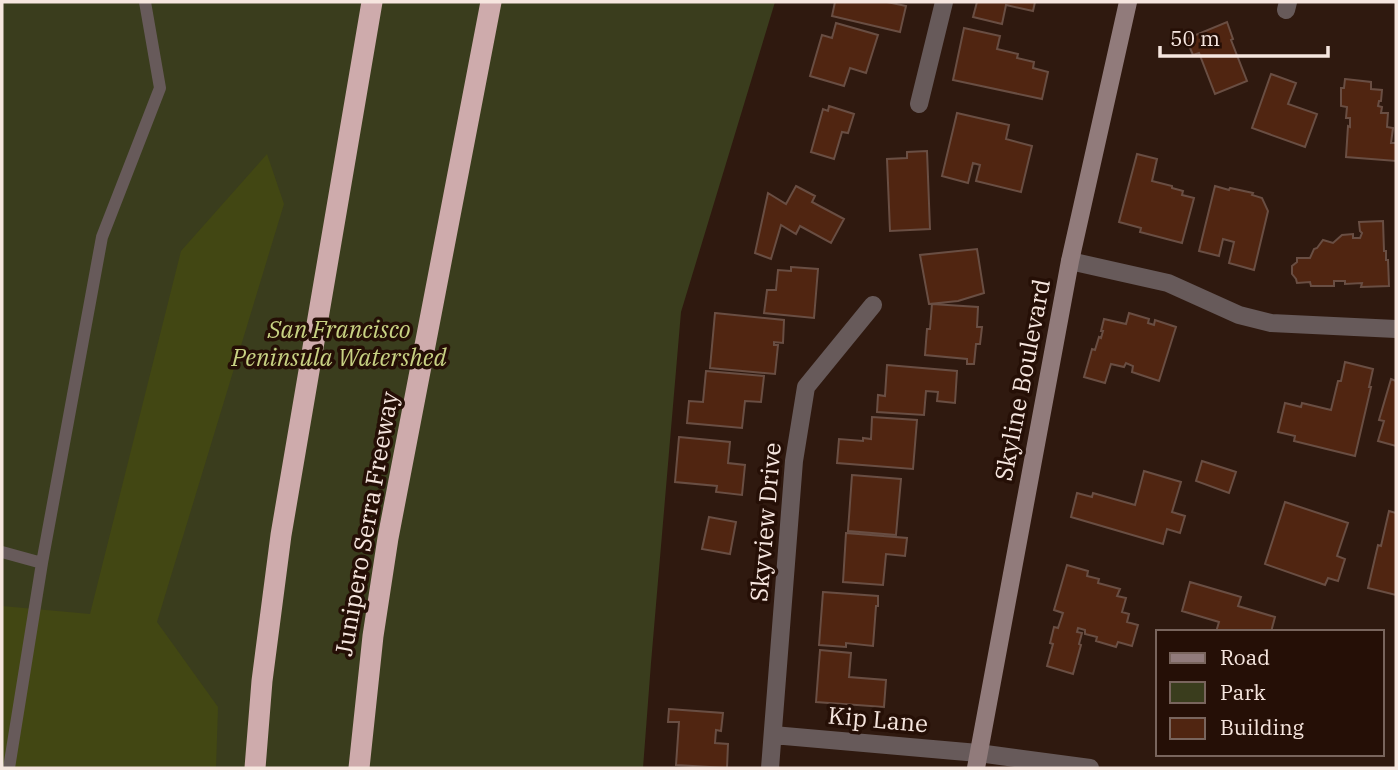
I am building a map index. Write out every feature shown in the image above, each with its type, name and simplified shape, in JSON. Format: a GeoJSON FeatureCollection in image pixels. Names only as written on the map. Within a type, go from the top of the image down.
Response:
{"type":"FeatureCollection","features":[{"type":"Feature","properties":{"kind":"highway"},"geometry":{"type":"LineString","coordinates":[[255,768],[262,681],[281,535],[372,2]]}},
{"type":"Feature","properties":{"kind":"highway","name":"Junipero Serra Freeway"},"geometry":{"type":"LineString","coordinates":[[359,768],[373,636],[388,538],[491,2]]}},
{"type":"Feature","properties":{"kind":"main road","name":"Skyline Boulevard"},"geometry":{"type":"LineString","coordinates":[[977,761],[1070,261],[1128,2]]}},
{"type":"Feature","properties":{"kind":"street"},"geometry":{"type":"LineString","coordinates":[[919,104],[944,2]]}},
{"type":"Feature","properties":{"kind":"street"},"geometry":{"type":"LineString","coordinates":[[1070,261],[1168,283],[1239,314],[1271,323],[1396,329]]}},
{"type":"Feature","properties":{"kind":"street","name":"Skyview Drive"},"geometry":{"type":"LineString","coordinates":[[770,768],[794,461],[806,387],[873,305]]}},
{"type":"Feature","properties":{"kind":"street","name":"Kip Lane"},"geometry":{"type":"LineString","coordinates":[[773,735],[977,761],[1090,768]]}},
{"type":"Feature","properties":{"kind":"lane"},"geometry":{"type":"LineString","coordinates":[[9,768],[41,563],[102,237],[160,88],[145,2]]}},
{"type":"Feature","properties":{"kind":"lane"},"geometry":{"type":"LineString","coordinates":[[2,552],[41,563]]}},
{"type":"Feature","properties":{"kind":"green space","name":"San Francisco Peninsula Watershed"},"geometry":{"type":"Polygon","coordinates":[[[2,2],[775,2],[681,312],[643,768],[2,768],[2,2]]]}},
{"type":"Feature","properties":{"kind":"green space"},"geometry":{"type":"Polygon","coordinates":[[[267,154],[284,204],[157,622],[218,707],[216,768],[2,768],[2,606],[90,614],[181,251],[267,154]]]}},
{"type":"Feature","properties":{"kind":"building"},"geometry":{"type":"Polygon","coordinates":[[[835,2],[887,2],[906,6],[900,32],[832,16],[835,2]]]}},
{"type":"Feature","properties":{"kind":"building"},"geometry":{"type":"Polygon","coordinates":[[[977,2],[1035,2],[1033,11],[1006,5],[1002,24],[973,17],[977,2]]]}},
{"type":"Feature","properties":{"kind":"building"},"geometry":{"type":"Polygon","coordinates":[[[1227,22],[1247,81],[1215,94],[1199,53],[1193,55],[1186,39],[1227,22]]]}},
{"type":"Feature","properties":{"kind":"building"},"geometry":{"type":"Polygon","coordinates":[[[836,23],[878,35],[866,73],[850,68],[844,86],[810,76],[822,35],[832,38],[836,23]]]}},
{"type":"Feature","properties":{"kind":"building"},"geometry":{"type":"Polygon","coordinates":[[[964,28],[1000,36],[997,49],[1018,54],[1017,58],[1034,62],[1033,68],[1048,72],[1042,99],[953,80],[964,28]]]}},
{"type":"Feature","properties":{"kind":"building"},"geometry":{"type":"Polygon","coordinates":[[[1271,74],[1296,83],[1288,104],[1317,114],[1305,147],[1252,128],[1271,74]]]}},
{"type":"Feature","properties":{"kind":"building"},"geometry":{"type":"Polygon","coordinates":[[[1345,79],[1371,82],[1371,89],[1382,90],[1378,106],[1382,107],[1381,113],[1388,113],[1387,127],[1393,128],[1391,143],[1396,143],[1396,161],[1346,157],[1350,118],[1346,118],[1347,107],[1341,106],[1341,88],[1344,88],[1345,79]]]}},
{"type":"Feature","properties":{"kind":"building"},"geometry":{"type":"Polygon","coordinates":[[[829,106],[854,114],[848,133],[842,132],[834,159],[811,152],[823,109],[828,111],[829,106]]]}},
{"type":"Feature","properties":{"kind":"building"},"geometry":{"type":"Polygon","coordinates":[[[957,113],[1009,125],[1006,139],[1032,146],[1021,192],[976,181],[980,165],[973,163],[968,183],[942,176],[957,113]]]}},
{"type":"Feature","properties":{"kind":"building"},"geometry":{"type":"Polygon","coordinates":[[[927,151],[930,229],[890,231],[887,159],[907,158],[907,152],[927,151]]]}},
{"type":"Feature","properties":{"kind":"building"},"geometry":{"type":"Polygon","coordinates":[[[1137,154],[1157,159],[1152,181],[1172,186],[1183,191],[1182,195],[1194,198],[1182,243],[1140,232],[1141,228],[1119,222],[1137,154]]]}},
{"type":"Feature","properties":{"kind":"building"},"geometry":{"type":"Polygon","coordinates":[[[796,186],[815,196],[812,202],[844,219],[831,243],[800,226],[796,234],[781,225],[771,259],[755,253],[768,193],[786,204],[796,186]]]}},
{"type":"Feature","properties":{"kind":"building"},"geometry":{"type":"Polygon","coordinates":[[[1215,186],[1253,193],[1252,195],[1262,198],[1268,211],[1254,270],[1229,263],[1234,242],[1223,239],[1219,256],[1199,251],[1215,186]]]}},
{"type":"Feature","properties":{"kind":"building"},"geometry":{"type":"Polygon","coordinates":[[[1383,221],[1389,286],[1361,287],[1362,283],[1345,284],[1345,281],[1334,281],[1334,286],[1297,283],[1292,274],[1292,266],[1297,262],[1297,258],[1310,258],[1323,240],[1333,243],[1342,235],[1353,234],[1353,238],[1360,238],[1362,233],[1359,222],[1383,221]]]}},
{"type":"Feature","properties":{"kind":"building"},"geometry":{"type":"Polygon","coordinates":[[[977,249],[984,293],[958,301],[929,304],[920,255],[977,249]]]}},
{"type":"Feature","properties":{"kind":"building"},"geometry":{"type":"Polygon","coordinates":[[[791,267],[818,269],[814,318],[764,313],[767,290],[776,290],[778,270],[791,271],[791,267]]]}},
{"type":"Feature","properties":{"kind":"building"},"geometry":{"type":"Polygon","coordinates":[[[932,304],[978,307],[977,327],[982,327],[980,344],[976,344],[974,364],[967,364],[967,359],[925,355],[932,304]]]}},
{"type":"Feature","properties":{"kind":"building"},"geometry":{"type":"Polygon","coordinates":[[[715,313],[784,320],[783,343],[774,342],[774,345],[778,345],[775,374],[710,368],[715,313]]]}},
{"type":"Feature","properties":{"kind":"building"},"geometry":{"type":"Polygon","coordinates":[[[1129,313],[1149,319],[1148,323],[1154,325],[1155,320],[1176,327],[1159,381],[1132,372],[1133,366],[1126,363],[1124,367],[1111,364],[1105,383],[1084,377],[1092,349],[1095,350],[1099,337],[1101,338],[1104,319],[1126,324],[1129,313]]]}},
{"type":"Feature","properties":{"kind":"building"},"geometry":{"type":"Polygon","coordinates":[[[1345,362],[1373,369],[1355,456],[1294,441],[1295,436],[1278,432],[1285,403],[1301,407],[1302,403],[1331,410],[1345,362]]]}},
{"type":"Feature","properties":{"kind":"building"},"geometry":{"type":"Polygon","coordinates":[[[887,365],[957,371],[955,403],[937,401],[938,392],[926,391],[924,415],[877,412],[878,395],[885,396],[887,365]]]}},
{"type":"Feature","properties":{"kind":"building"},"geometry":{"type":"Polygon","coordinates":[[[706,371],[764,376],[761,402],[745,401],[742,428],[687,423],[689,401],[703,402],[706,371]]]}},
{"type":"Feature","properties":{"kind":"building"},"geometry":{"type":"Polygon","coordinates":[[[1391,379],[1396,381],[1396,446],[1378,441],[1384,421],[1379,420],[1391,379]]]}},
{"type":"Feature","properties":{"kind":"building"},"geometry":{"type":"Polygon","coordinates":[[[872,417],[917,420],[913,469],[837,463],[839,439],[871,439],[872,417]]]}},
{"type":"Feature","properties":{"kind":"building"},"geometry":{"type":"Polygon","coordinates":[[[679,437],[730,442],[728,463],[745,465],[742,495],[716,492],[717,486],[675,482],[679,437]]]}},
{"type":"Feature","properties":{"kind":"building"},"geometry":{"type":"Polygon","coordinates":[[[1202,461],[1236,472],[1229,493],[1196,481],[1202,461]]]}},
{"type":"Feature","properties":{"kind":"building"},"geometry":{"type":"Polygon","coordinates":[[[1144,471],[1181,482],[1172,512],[1185,516],[1180,533],[1167,529],[1163,544],[1071,517],[1077,493],[1092,497],[1093,493],[1135,505],[1144,471]]]}},
{"type":"Feature","properties":{"kind":"building"},"geometry":{"type":"Polygon","coordinates":[[[852,475],[901,479],[896,535],[848,531],[852,475]]]}},
{"type":"Feature","properties":{"kind":"building"},"geometry":{"type":"Polygon","coordinates":[[[1285,502],[1348,523],[1337,556],[1345,559],[1338,581],[1328,578],[1325,585],[1265,564],[1285,502]]]}},
{"type":"Feature","properties":{"kind":"building"},"geometry":{"type":"Polygon","coordinates":[[[1389,511],[1396,513],[1396,595],[1368,588],[1389,511]]]}},
{"type":"Feature","properties":{"kind":"building"},"geometry":{"type":"Polygon","coordinates":[[[709,517],[736,522],[730,554],[702,549],[709,517]]]}},
{"type":"Feature","properties":{"kind":"building"},"geometry":{"type":"Polygon","coordinates":[[[846,533],[907,538],[905,556],[886,554],[883,585],[843,582],[846,533]]]}},
{"type":"Feature","properties":{"kind":"building"},"geometry":{"type":"Polygon","coordinates":[[[1067,565],[1088,571],[1087,576],[1099,579],[1098,583],[1120,589],[1117,596],[1126,598],[1122,612],[1129,614],[1127,622],[1138,625],[1132,646],[1118,642],[1116,647],[1096,641],[1097,637],[1085,634],[1085,630],[1078,628],[1077,632],[1082,633],[1081,645],[1073,674],[1047,666],[1054,627],[1058,628],[1063,613],[1054,610],[1067,565]]]}},
{"type":"Feature","properties":{"kind":"building"},"geometry":{"type":"Polygon","coordinates":[[[1190,582],[1241,597],[1238,606],[1275,617],[1272,630],[1217,630],[1219,622],[1182,611],[1190,582]]]}},
{"type":"Feature","properties":{"kind":"building"},"geometry":{"type":"Polygon","coordinates":[[[823,592],[878,596],[873,646],[846,643],[846,647],[819,645],[823,592]]]}},
{"type":"Feature","properties":{"kind":"building"},"geometry":{"type":"Polygon","coordinates":[[[820,650],[851,653],[849,677],[886,680],[884,707],[816,702],[820,650]]]}},
{"type":"Feature","properties":{"kind":"building"},"geometry":{"type":"Polygon","coordinates":[[[669,709],[723,713],[721,731],[716,730],[715,743],[728,744],[727,768],[676,765],[679,722],[668,722],[669,709]]]}}]}
